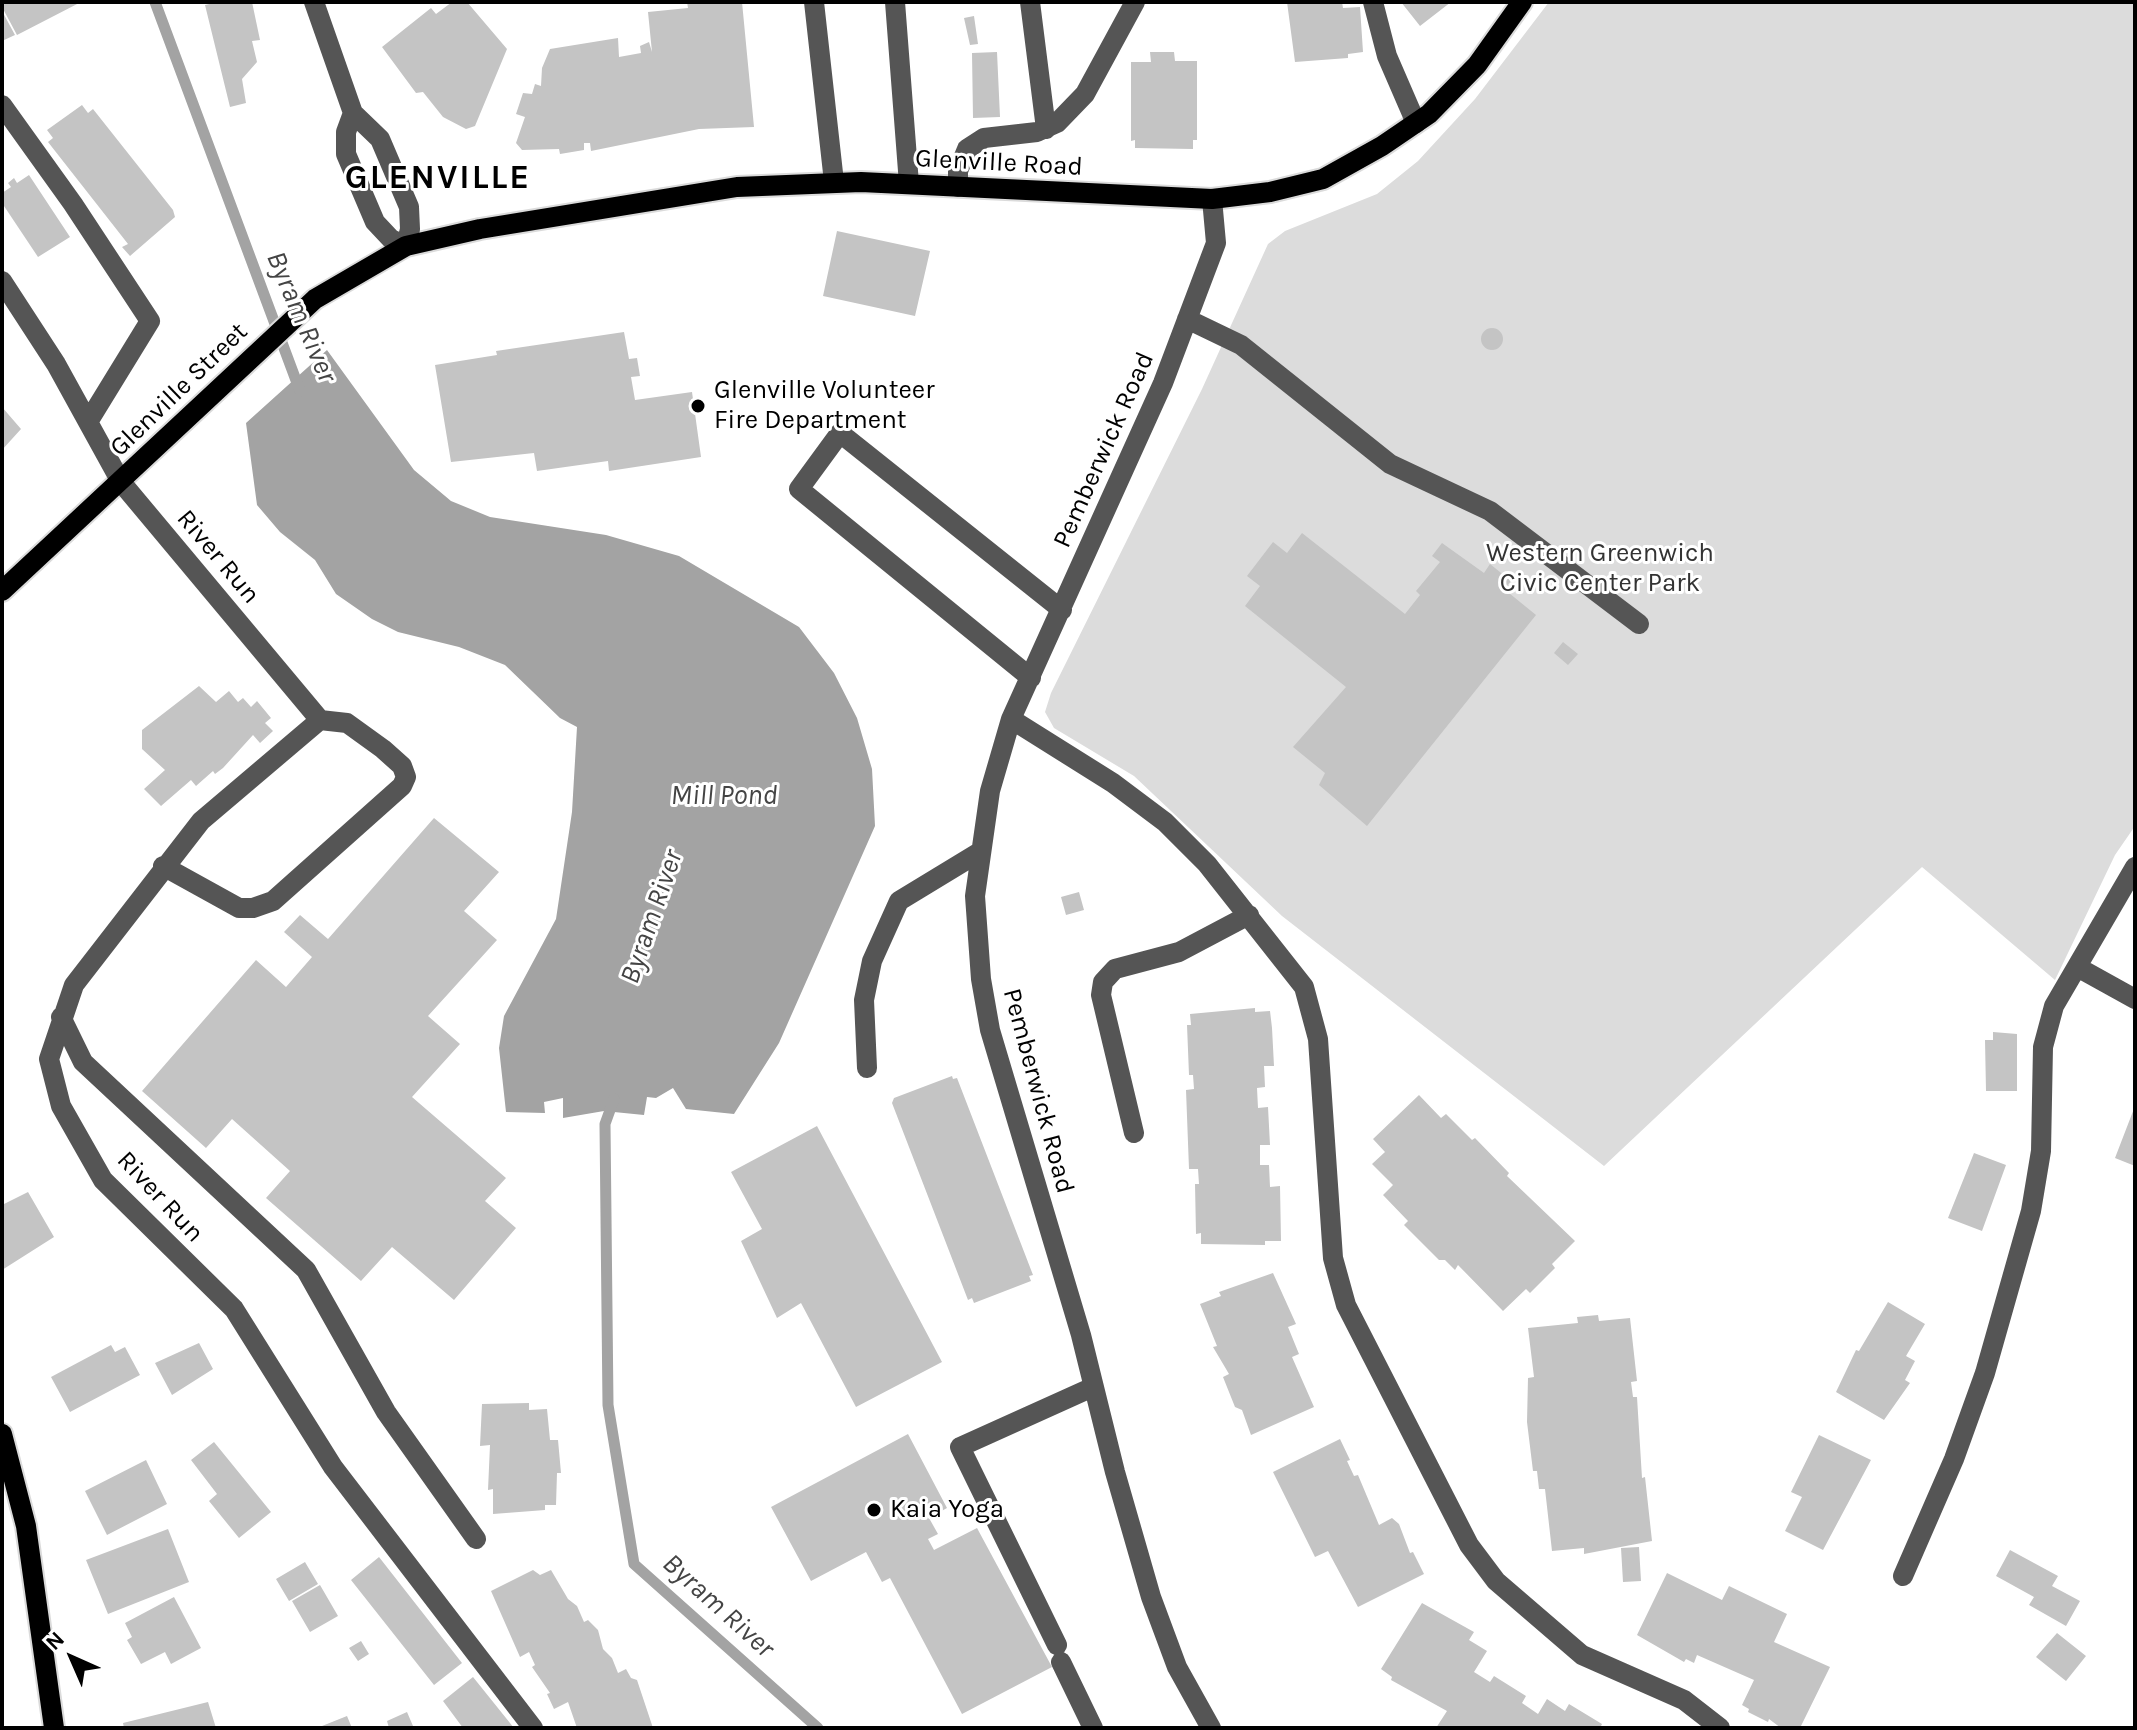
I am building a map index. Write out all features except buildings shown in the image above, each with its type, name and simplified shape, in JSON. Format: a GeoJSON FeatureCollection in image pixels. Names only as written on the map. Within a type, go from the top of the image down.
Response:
{"type":"FeatureCollection","features":[{"type":"Feature","properties":{"kind":"main road","name":"Glenville Road"},"geometry":{"type":"LineString","coordinates":[[406,246],[480,229],[737,187],[834,182],[1212,199],[1270,192],[1323,179],[1416,123],[1477,65],[1522,2]]}},
{"type":"Feature","properties":{"kind":"main road","name":"Glenville Street"},"geometry":{"type":"LineString","coordinates":[[2,591],[121,482],[231,374],[315,299],[406,246]]}},
{"type":"Feature","properties":{"kind":"main road"},"geometry":{"type":"LineString","coordinates":[[2,1434],[26,1526],[54,1728]]}},
{"type":"Feature","properties":{"kind":"street"},"geometry":{"type":"LineString","coordinates":[[314,2],[353,113],[380,139],[409,207],[410,229],[406,246],[391,239],[375,222],[346,154],[346,132],[353,113]]}},
{"type":"Feature","properties":{"kind":"street"},"geometry":{"type":"LineString","coordinates":[[814,2],[834,182]]}},
{"type":"Feature","properties":{"kind":"street"},"geometry":{"type":"LineString","coordinates":[[895,2],[909,184]]}},
{"type":"Feature","properties":{"kind":"street"},"geometry":{"type":"LineString","coordinates":[[1030,2],[1046,129]]}},
{"type":"Feature","properties":{"kind":"street"},"geometry":{"type":"LineString","coordinates":[[958,187],[958,171],[967,149],[984,138],[1046,129],[1057,123],[1085,94],[1135,2]]}},
{"type":"Feature","properties":{"kind":"street"},"geometry":{"type":"LineString","coordinates":[[1373,2],[1387,56],[1416,123]]}},
{"type":"Feature","properties":{"kind":"street"},"geometry":{"type":"LineString","coordinates":[[2,105],[73,204],[150,321],[88,422]]}},
{"type":"Feature","properties":{"kind":"street","name":"Pemberwick Road"},"geometry":{"type":"LineString","coordinates":[[1211,1728],[1177,1667],[1151,1597],[990,1030],[981,979],[975,896],[978,853],[990,791],[1011,719],[1163,383],[1216,243],[1212,199]]}},
{"type":"Feature","properties":{"kind":"street","name":"River Run"},"geometry":{"type":"LineString","coordinates":[[2,281],[121,482],[320,720],[201,821],[163,866],[74,985],[49,1059],[61,1106],[103,1180],[234,1309],[333,1467],[533,1728]]}},
{"type":"Feature","properties":{"kind":"street"},"geometry":{"type":"LineString","coordinates":[[1187,319],[1241,345],[1390,464],[1490,511],[1639,624]]}},
{"type":"Feature","properties":{"kind":"street"},"geometry":{"type":"LineString","coordinates":[[1031,678],[799,489],[840,433],[1062,610]]}},
{"type":"Feature","properties":{"kind":"street"},"geometry":{"type":"LineString","coordinates":[[1011,719],[1113,783],[1165,822],[1207,864],[1304,987],[1318,1039],[1333,1258],[1346,1305],[1469,1545],[1496,1581],[1582,1655],[1684,1700],[1720,1728]]}},
{"type":"Feature","properties":{"kind":"street"},"geometry":{"type":"LineString","coordinates":[[163,866],[239,908],[253,908],[273,901],[402,786],[406,777],[402,766],[383,749],[347,723],[320,720]]}},
{"type":"Feature","properties":{"kind":"street"},"geometry":{"type":"LineString","coordinates":[[867,1068],[864,1000],[872,961],[899,901],[978,853]]}},
{"type":"Feature","properties":{"kind":"street"},"geometry":{"type":"LineString","coordinates":[[1903,1576],[1954,1459],[1985,1373],[2036,1181],[2041,1151],[2043,1047],[2054,1006],[2079,968],[2135,867]]}},
{"type":"Feature","properties":{"kind":"street"},"geometry":{"type":"LineString","coordinates":[[1134,1133],[1101,995],[1103,982],[1115,969],[1179,952],[1249,915]]}},
{"type":"Feature","properties":{"kind":"street"},"geometry":{"type":"LineString","coordinates":[[2079,968],[2135,999]]}},
{"type":"Feature","properties":{"kind":"street"},"geometry":{"type":"LineString","coordinates":[[61,1017],[83,1062],[306,1270],[386,1412],[476,1539]]}},
{"type":"Feature","properties":{"kind":"street"},"geometry":{"type":"LineString","coordinates":[[1093,1387],[960,1447],[1093,1728]]}},
{"type":"Feature","properties":{"kind":"green space","name":"Western Greenwich Civic Center Park"},"geometry":{"type":"Polygon","coordinates":[[[1549,2],[2135,2],[2135,826],[2115,855],[2055,980],[1922,867],[1604,1166],[1282,916],[1134,776],[1054,728],[1045,712],[1051,693],[1202,389],[1268,244],[1285,231],[1377,194],[1418,161],[1475,99],[1549,2]]]}},
{"type":"Feature","properties":{"kind":"water","name":"Mill Pond"},"geometry":{"type":"Polygon","coordinates":[[[327,350],[414,470],[451,501],[490,517],[606,535],[679,556],[799,627],[834,673],[857,718],[872,769],[875,826],[779,1043],[734,1114],[686,1109],[673,1088],[656,1098],[647,1097],[644,1115],[604,1111],[563,1118],[563,1098],[544,1102],[545,1113],[506,1112],[499,1048],[504,1016],[556,919],[572,812],[577,727],[560,718],[505,665],[459,647],[398,632],[372,619],[336,594],[315,560],[280,532],[257,505],[246,423],[327,350]]]}},
{"type":"Feature","properties":{"kind":"waterway","name":"Byram River"},"geometry":{"type":"LineString","coordinates":[[155,2],[300,391]]}},
{"type":"Feature","properties":{"kind":"waterway","name":"Byram River"},"geometry":{"type":"LineString","coordinates":[[614,1099],[605,1124],[608,1405],[634,1564],[818,1728]]}},
{"type":"Feature","properties":{"kind":"place","name":"Glenville Volunteer Fire Department"},"geometry":{"type":"Point","coordinates":[698,406]}},
{"type":"Feature","properties":{"kind":"place","name":"Kaia Yoga"},"geometry":{"type":"Point","coordinates":[874,1510]}},
{"type":"Feature","properties":{"kind":"district","name":"GLENVILLE"},"geometry":{"type":"Point","coordinates":[438,178]}}]}
